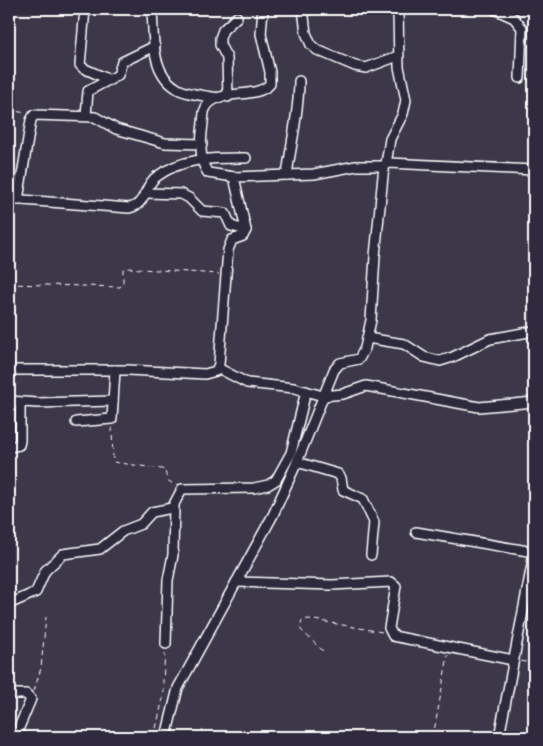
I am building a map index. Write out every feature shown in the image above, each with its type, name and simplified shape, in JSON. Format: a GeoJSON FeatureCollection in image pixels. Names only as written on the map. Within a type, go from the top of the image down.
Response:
{"type":"FeatureCollection","features":[{"type":"Feature","properties":{"kind":"street"},"geometry":{"type":"LineString","coordinates":[[85,9],[80,65],[110,80]]}},
{"type":"Feature","properties":{"kind":"street"},"geometry":{"type":"LineString","coordinates":[[152,9],[159,72],[178,89],[224,97]]}},
{"type":"Feature","properties":{"kind":"street"},"geometry":{"type":"LineString","coordinates":[[263,9],[260,34],[270,72],[270,84],[262,89],[214,100],[206,107],[201,159],[208,173],[234,177],[287,175],[321,173],[356,166],[385,165],[534,170]]}},
{"type":"Feature","properties":{"kind":"street"},"geometry":{"type":"LineString","coordinates":[[303,9],[306,34],[311,45],[317,50],[366,68],[398,56]]}},
{"type":"Feature","properties":{"kind":"street"},"geometry":{"type":"LineString","coordinates":[[166,644],[168,580],[173,555],[174,506],[178,493],[182,488],[254,488],[268,485],[276,480],[291,453],[316,394],[337,366],[359,359],[365,348],[371,320],[375,256],[385,165],[390,139],[403,114],[406,100],[398,56],[398,9]]}},
{"type":"Feature","properties":{"kind":"street"},"geometry":{"type":"LineString","coordinates":[[494,9],[514,18],[522,28],[520,78]]}},
{"type":"Feature","properties":{"kind":"street"},"geometry":{"type":"LineString","coordinates":[[224,97],[227,58],[220,45],[220,38],[223,30],[238,17]]}},
{"type":"Feature","properties":{"kind":"street"},"geometry":{"type":"LineString","coordinates":[[86,116],[88,92],[118,75],[122,62],[155,46]]}},
{"type":"Feature","properties":{"kind":"street"},"geometry":{"type":"LineString","coordinates":[[287,175],[298,107],[298,81]]}},
{"type":"Feature","properties":{"kind":"street"},"geometry":{"type":"LineString","coordinates":[[202,144],[165,143],[116,129],[94,117],[34,115],[31,120],[14,199],[129,208],[138,205],[157,176],[188,162],[201,159],[246,158]]}},
{"type":"Feature","properties":{"kind":"street"},"geometry":{"type":"LineString","coordinates":[[9,370],[115,370],[205,374],[216,371],[218,368],[224,275],[229,244],[232,240],[243,236],[246,230],[234,177]]}},
{"type":"Feature","properties":{"kind":"street"},"geometry":{"type":"LineString","coordinates":[[146,193],[186,196],[202,211],[225,213],[231,226],[246,230]]}},
{"type":"Feature","properties":{"kind":"street"},"geometry":{"type":"LineString","coordinates":[[367,338],[404,344],[424,357],[440,361],[453,357],[490,339],[534,331]]}},
{"type":"Feature","properties":{"kind":"street"},"geometry":{"type":"LineString","coordinates":[[218,368],[247,383],[316,394],[343,394],[366,386],[474,407],[503,407],[534,402]]}},
{"type":"Feature","properties":{"kind":"street"},"geometry":{"type":"LineString","coordinates":[[76,422],[112,419],[115,370]]}},
{"type":"Feature","properties":{"kind":"street"},"geometry":{"type":"LineString","coordinates":[[166,737],[178,688],[273,515],[297,462],[316,394]]}},
{"type":"Feature","properties":{"kind":"street"},"geometry":{"type":"LineString","coordinates":[[9,401],[20,403],[113,401]]}},
{"type":"Feature","properties":{"kind":"street"},"geometry":{"type":"LineString","coordinates":[[9,446],[19,445],[20,403]]}},
{"type":"Feature","properties":{"kind":"street"},"geometry":{"type":"LineString","coordinates":[[297,462],[338,474],[341,478],[343,490],[363,499],[374,522],[371,555]]}},
{"type":"Feature","properties":{"kind":"street"},"geometry":{"type":"LineString","coordinates":[[9,604],[36,592],[44,571],[63,554],[100,549],[123,531],[141,524],[152,512],[174,506]]}},
{"type":"Feature","properties":{"kind":"street"},"geometry":{"type":"LineString","coordinates":[[416,532],[534,553],[499,737]]}},
{"type":"Feature","properties":{"kind":"street"},"geometry":{"type":"LineString","coordinates":[[236,582],[326,585],[391,582],[396,586],[390,628],[391,634],[513,660]]}},
{"type":"Feature","properties":{"kind":"street"},"geometry":{"type":"LineString","coordinates":[[9,694],[26,694],[31,699],[18,730],[19,735],[24,737]]}},
{"type":"Feature","properties":{"kind":"path"},"geometry":{"type":"LineString","coordinates":[[9,110],[34,115]]}},
{"type":"Feature","properties":{"kind":"path"},"geometry":{"type":"LineString","coordinates":[[9,284],[120,287],[123,284],[123,269],[126,268],[224,275]]}},
{"type":"Feature","properties":{"kind":"path"},"geometry":{"type":"LineString","coordinates":[[112,419],[113,462],[165,470],[169,482],[182,488]]}},
{"type":"Feature","properties":{"kind":"path"},"geometry":{"type":"LineString","coordinates":[[31,699],[41,668],[46,617]]}},
{"type":"Feature","properties":{"kind":"path"},"geometry":{"type":"LineString","coordinates":[[323,651],[302,631],[300,628],[302,620],[309,618],[391,634]]}},
{"type":"Feature","properties":{"kind":"path"},"geometry":{"type":"LineString","coordinates":[[154,737],[164,694],[162,681],[166,644]]}},
{"type":"Feature","properties":{"kind":"path"},"geometry":{"type":"LineString","coordinates":[[433,737],[449,647]]}},
{"type":"Feature","properties":{"kind":"path"},"geometry":{"type":"LineString","coordinates":[[513,660],[534,664]]}}]}
